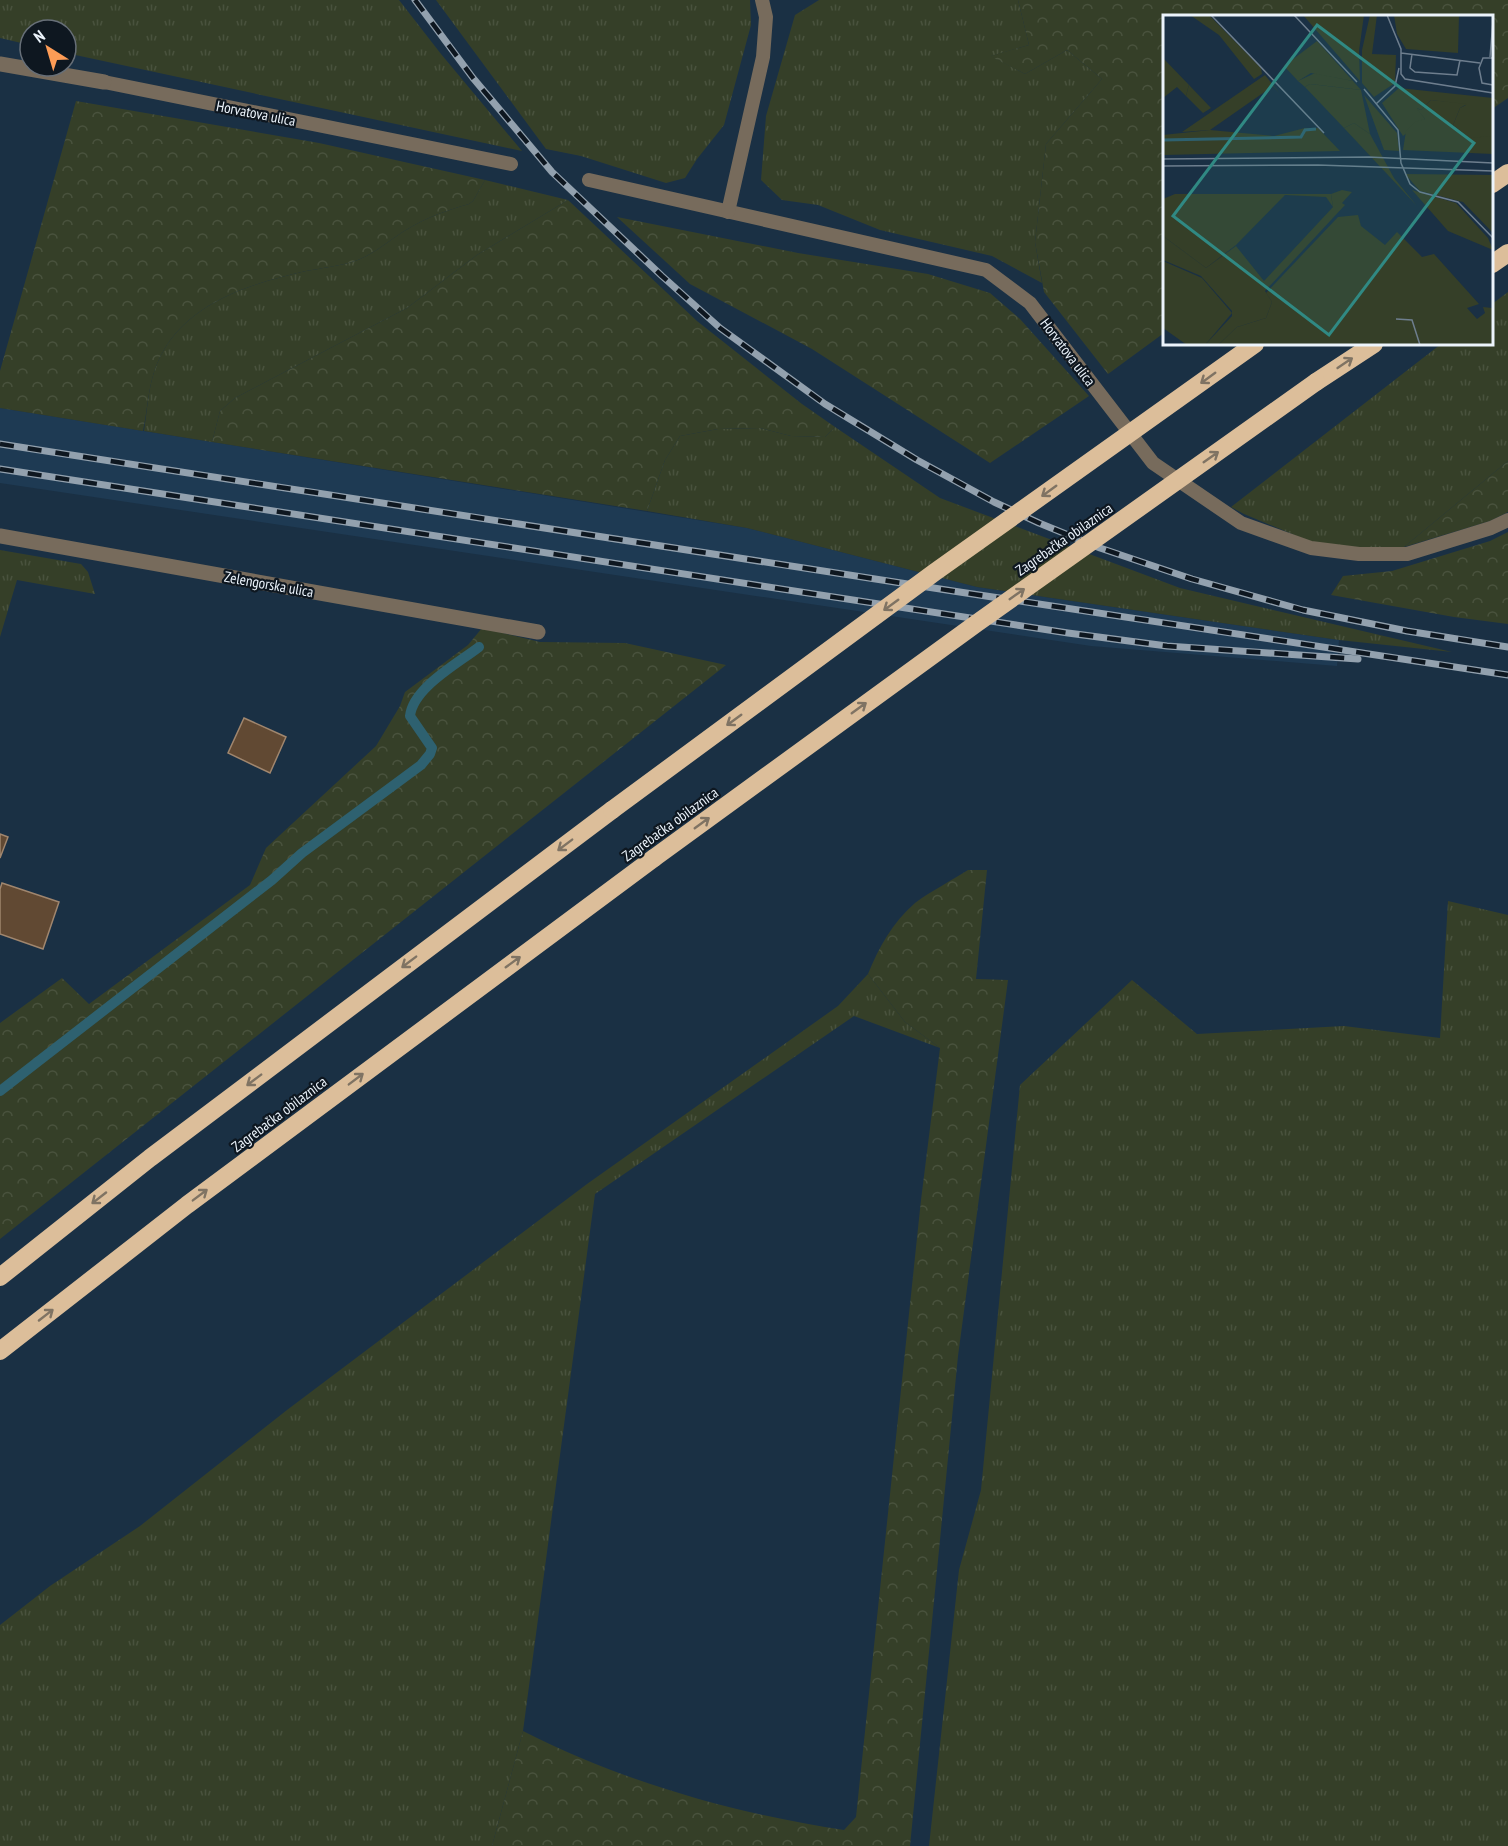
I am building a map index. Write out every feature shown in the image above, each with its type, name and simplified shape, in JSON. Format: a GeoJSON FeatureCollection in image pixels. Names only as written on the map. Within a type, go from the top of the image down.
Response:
{"type":"FeatureCollection","features":[{"type":"Feature","properties":{"kind":"highway"},"geometry":{"type":"LineString","coordinates":[[1493,183],[1508,173]]}},
{"type":"Feature","properties":{"kind":"highway"},"geometry":{"type":"LineString","coordinates":[[1493,263],[1508,253]]}},
{"type":"Feature","properties":{"kind":"highway"},"geometry":{"type":"LineString","coordinates":[[0,1277],[150,1158],[612,810],[935,572],[1254,345]]}},
{"type":"Feature","properties":{"kind":"highway","name":"Zagrebačka obilaznica"},"geometry":{"type":"LineString","coordinates":[[0,1351],[187,1205],[654,858],[977,623],[1316,382],[1372,345]]}},
{"type":"Feature","properties":{"kind":"street","name":"Horvatova ulica"},"geometry":{"type":"LineString","coordinates":[[0,64],[104,82]]}},
{"type":"Feature","properties":{"kind":"street","name":"Zelengorska ulica"},"geometry":{"type":"LineString","coordinates":[[0,537],[538,632]]}},
{"type":"Feature","properties":{"kind":"lane"},"geometry":{"type":"LineString","coordinates":[[728,212],[763,57],[766,16],[762,0]]}},
{"type":"Feature","properties":{"kind":"lane","name":"Horvatova ulica"},"geometry":{"type":"LineString","coordinates":[[104,82],[511,164]]}},
{"type":"Feature","properties":{"kind":"lane","name":"Horvatova ulica"},"geometry":{"type":"LineString","coordinates":[[589,180],[986,270],[1030,303],[1153,463],[1241,523],[1311,548],[1359,554],[1407,554],[1491,528],[1508,520]]}},
{"type":"Feature","properties":{"kind":"shaded area"},"geometry":{"type":"Polygon","coordinates":[[[0,408],[747,528],[977,587],[1339,640],[1337,666],[1091,646],[0,483],[0,408]]]}},
{"type":"Feature","properties":{"kind":"green space"},"geometry":{"type":"Polygon","coordinates":[[[0,0],[399,0],[522,151],[78,56],[78,18],[18,18],[18,42],[0,38],[0,0]]]}},
{"type":"Feature","properties":{"kind":"green space"},"geometry":{"type":"Polygon","coordinates":[[[436,0],[750,0],[751,25],[724,125],[685,178],[666,183],[581,156],[546,149],[436,0]]]}},
{"type":"Feature","properties":{"kind":"green space"},"geometry":{"type":"Polygon","coordinates":[[[819,0],[1018,0],[1029,45],[991,56],[1025,74],[1067,50],[1102,79],[1046,144],[1035,242],[1042,283],[992,256],[880,230],[818,205],[782,200],[761,180],[766,116],[795,15],[819,0]]]}},
{"type":"Feature","properties":{"kind":"green space"},"geometry":{"type":"Polygon","coordinates":[[[1018,0],[1508,0],[1508,98],[1493,108],[1493,15],[1163,15],[1163,334],[1108,374],[1044,292],[1035,242],[1046,144],[1102,79],[1067,50],[1025,74],[990,56],[1029,45],[1018,0]]]}},
{"type":"Feature","properties":{"kind":"green space"},"geometry":{"type":"Polygon","coordinates":[[[76,101],[319,143],[485,180],[469,204],[421,221],[362,258],[260,283],[215,302],[196,315],[178,330],[164,349],[150,387],[143,431],[0,408],[0,371],[76,101]]]}},
{"type":"Feature","properties":{"kind":"green space"},"geometry":{"type":"Polygon","coordinates":[[[485,180],[568,200],[477,255],[407,308],[235,398],[220,411],[212,442],[144,431],[154,372],[164,349],[178,330],[196,315],[215,302],[260,283],[362,258],[421,221],[469,204],[485,180]]]}},
{"type":"Feature","properties":{"kind":"green space"},"geometry":{"type":"Polygon","coordinates":[[[568,200],[697,321],[802,404],[835,427],[825,437],[791,436],[760,428],[718,429],[680,436],[665,460],[647,511],[212,442],[220,411],[235,398],[407,308],[477,255],[568,200]]]}},
{"type":"Feature","properties":{"kind":"green space"},"geometry":{"type":"Polygon","coordinates":[[[617,217],[798,253],[928,274],[990,293],[1020,319],[1089,396],[990,463],[812,349],[690,284],[617,217]]]}},
{"type":"Feature","properties":{"kind":"green space"},"geometry":{"type":"Polygon","coordinates":[[[1508,292],[1508,461],[1404,547],[1358,548],[1311,542],[1231,507],[1440,345],[1493,345],[1493,303],[1508,292]]]}},
{"type":"Feature","properties":{"kind":"green space"},"geometry":{"type":"Polygon","coordinates":[[[835,427],[940,498],[1180,588],[1452,652],[1339,640],[977,587],[747,528],[647,511],[665,460],[680,436],[718,429],[760,428],[791,436],[825,437],[835,427]]]}},
{"type":"Feature","properties":{"kind":"green space"},"geometry":{"type":"Polygon","coordinates":[[[1508,461],[1508,512],[1490,521],[1404,547],[1508,461]]]}},
{"type":"Feature","properties":{"kind":"green space"},"geometry":{"type":"Polygon","coordinates":[[[1508,532],[1508,624],[1454,617],[1331,595],[1343,576],[1392,571],[1490,541],[1508,532]]]}},
{"type":"Feature","properties":{"kind":"green space"},"geometry":{"type":"Polygon","coordinates":[[[0,550],[81,564],[88,572],[95,594],[17,580],[0,637],[0,550]]]}},
{"type":"Feature","properties":{"kind":"green space"},"geometry":{"type":"Polygon","coordinates":[[[482,628],[540,642],[625,643],[726,665],[0,1239],[0,1023],[62,978],[89,1004],[250,885],[266,848],[376,746],[400,706],[405,692],[468,645],[482,628]]]}},
{"type":"Feature","properties":{"kind":"green space"},"geometry":{"type":"Polygon","coordinates":[[[968,870],[987,870],[976,979],[1008,980],[958,1356],[910,1846],[492,1846],[523,1731],[600,1766],[720,1805],[844,1830],[856,1817],[921,1200],[940,1048],[905,1022],[868,974],[887,936],[907,911],[915,903],[968,870]]]}},
{"type":"Feature","properties":{"kind":"green space"},"geometry":{"type":"Polygon","coordinates":[[[1448,901],[1508,915],[1508,1846],[929,1846],[959,1570],[981,1490],[1020,1085],[1132,980],[1197,1034],[1344,1026],[1440,1038],[1448,901]]]}},
{"type":"Feature","properties":{"kind":"green space"},"geometry":{"type":"Polygon","coordinates":[[[868,974],[905,1022],[940,1048],[854,1016],[595,1194],[523,1731],[492,1846],[0,1846],[0,1625],[50,1586],[140,1526],[287,1410],[587,1184],[838,1006],[868,974]]]}},
{"type":"Feature","properties":{"kind":"building"},"geometry":{"type":"Polygon","coordinates":[[[244,718],[286,737],[270,773],[228,753],[244,718]]]}},
{"type":"Feature","properties":{"kind":"building"},"geometry":{"type":"Polygon","coordinates":[[[0,834],[8,837],[0,858],[0,834]]]}},
{"type":"Feature","properties":{"kind":"building"},"geometry":{"type":"Polygon","coordinates":[[[2,883],[59,902],[43,949],[0,934],[2,883]]]}},
{"type":"Feature","properties":{"kind":"waterway"},"geometry":{"type":"LineString","coordinates":[[0,1091],[272,880],[302,853],[421,765],[432,748],[410,716],[413,706],[427,686],[437,677],[479,647]]}},
{"type":"Feature","properties":{"kind":"railway"},"geometry":{"type":"LineString","coordinates":[[415,0],[473,78],[552,172],[662,276],[720,328],[825,404],[917,460],[994,502],[1039,523],[1100,548],[1192,579],[1303,610],[1407,631],[1508,647]]}},
{"type":"Feature","properties":{"kind":"railway"},"geometry":{"type":"LineString","coordinates":[[0,444],[1508,675]]}},
{"type":"Feature","properties":{"kind":"railway"},"geometry":{"type":"LineString","coordinates":[[0,469],[1068,633],[1167,646],[1358,659]]}}]}
